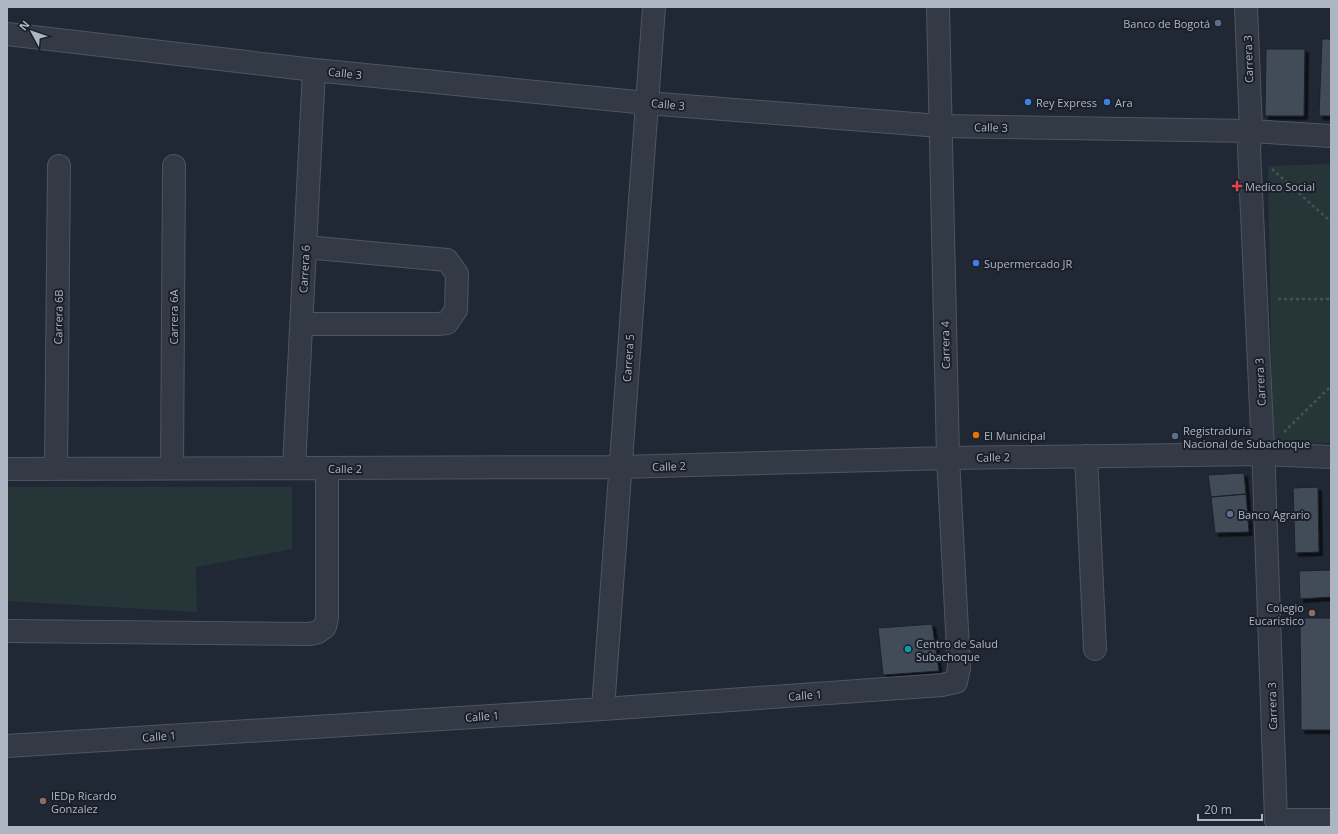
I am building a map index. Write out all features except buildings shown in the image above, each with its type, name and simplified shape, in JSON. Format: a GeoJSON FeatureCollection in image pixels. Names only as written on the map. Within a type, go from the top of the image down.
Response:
{"type":"FeatureCollection","features":[{"type":"Feature","properties":{"kind":"street","name":"Carrera 5"},"geometry":{"type":"LineString","coordinates":[[603,709],[654,7]]}},
{"type":"Feature","properties":{"kind":"street","name":"Carrera 4"},"geometry":{"type":"LineString","coordinates":[[938,7],[948,458],[959,668],[956,682]]}},
{"type":"Feature","properties":{"kind":"street","name":"Carrera 3"},"geometry":{"type":"LineString","coordinates":[[1246,7],[1256,299],[1280,824]]}},
{"type":"Feature","properties":{"kind":"street","name":"Calle 3"},"geometry":{"type":"LineString","coordinates":[[7,34],[314,70],[647,103],[940,126],[1250,140],[1331,136]]}},
{"type":"Feature","properties":{"kind":"street","name":"Carrera 6"},"geometry":{"type":"LineString","coordinates":[[294,468],[314,70]]}},
{"type":"Feature","properties":{"kind":"street","name":"Carrera 6B"},"geometry":{"type":"LineString","coordinates":[[56,468],[59,166]]}},
{"type":"Feature","properties":{"kind":"street","name":"Carrera 6A"},"geometry":{"type":"LineString","coordinates":[[172,468],[174,166]]}},
{"type":"Feature","properties":{"kind":"street"},"geometry":{"type":"LineString","coordinates":[[302,324],[438,324],[447,323],[456,310],[457,274],[447,260],[305,247]]}},
{"type":"Feature","properties":{"kind":"street","name":"Calle 2"},"geometry":{"type":"LineString","coordinates":[[7,469],[621,467],[948,458],[1263,454],[1331,457]]}},
{"type":"Feature","properties":{"kind":"street"},"geometry":{"type":"LineString","coordinates":[[1086,456],[1095,649]]}},
{"type":"Feature","properties":{"kind":"street"},"geometry":{"type":"LineString","coordinates":[[7,631],[310,634],[318,632],[325,627],[327,618],[327,468]]}},
{"type":"Feature","properties":{"kind":"street","name":"Calle 1"},"geometry":{"type":"LineString","coordinates":[[7,746],[603,709],[942,685],[956,682]]}},
{"type":"Feature","properties":{"kind":"street"},"geometry":{"type":"LineString","coordinates":[[1280,824],[1331,820]]}},
{"type":"Feature","properties":{"kind":"path"},"geometry":{"type":"LineString","coordinates":[[1250,140],[1331,222]]}},
{"type":"Feature","properties":{"kind":"path"},"geometry":{"type":"LineString","coordinates":[[1256,299],[1331,299]]}},
{"type":"Feature","properties":{"kind":"path"},"geometry":{"type":"LineString","coordinates":[[1263,454],[1331,386]]}},
{"type":"Feature","properties":{"kind":"shaded area"},"geometry":{"type":"Polygon","coordinates":[[[1331,164],[1331,443],[1273,444],[1268,166],[1331,164]]]}},
{"type":"Feature","properties":{"kind":"shaded area"},"geometry":{"type":"Polygon","coordinates":[[[7,487],[292,487],[292,549],[196,567],[197,612],[7,601],[7,487]]]}},
{"type":"Feature","properties":{"kind":"place","name":"Banco de Bogotá"},"geometry":{"type":"Point","coordinates":[1218,23]}},
{"type":"Feature","properties":{"kind":"place","name":"Rey Express"},"geometry":{"type":"Point","coordinates":[1028,102]}},
{"type":"Feature","properties":{"kind":"place","name":"Ara"},"geometry":{"type":"Point","coordinates":[1107,102]}},
{"type":"Feature","properties":{"kind":"place","name":"Medico Social"},"geometry":{"type":"Point","coordinates":[1237,186]}},
{"type":"Feature","properties":{"kind":"place","name":"Supermercado JR"},"geometry":{"type":"Point","coordinates":[976,263]}},
{"type":"Feature","properties":{"kind":"place","name":"El Municipal"},"geometry":{"type":"Point","coordinates":[976,435]}},
{"type":"Feature","properties":{"kind":"place","name":"Registraduria Nacional de Subachoque"},"geometry":{"type":"Point","coordinates":[1175,436]}},
{"type":"Feature","properties":{"kind":"place","name":"Banco Agrario"},"geometry":{"type":"Point","coordinates":[1230,514]}},
{"type":"Feature","properties":{"kind":"place","name":"Colegio Eucaristico"},"geometry":{"type":"Point","coordinates":[1312,613]}},
{"type":"Feature","properties":{"kind":"place","name":"Centro de Salud Subachoque"},"geometry":{"type":"Point","coordinates":[908,649]}},
{"type":"Feature","properties":{"kind":"place","name":"IEDp Ricardo Gonzalez"},"geometry":{"type":"Point","coordinates":[43,801]}}]}
